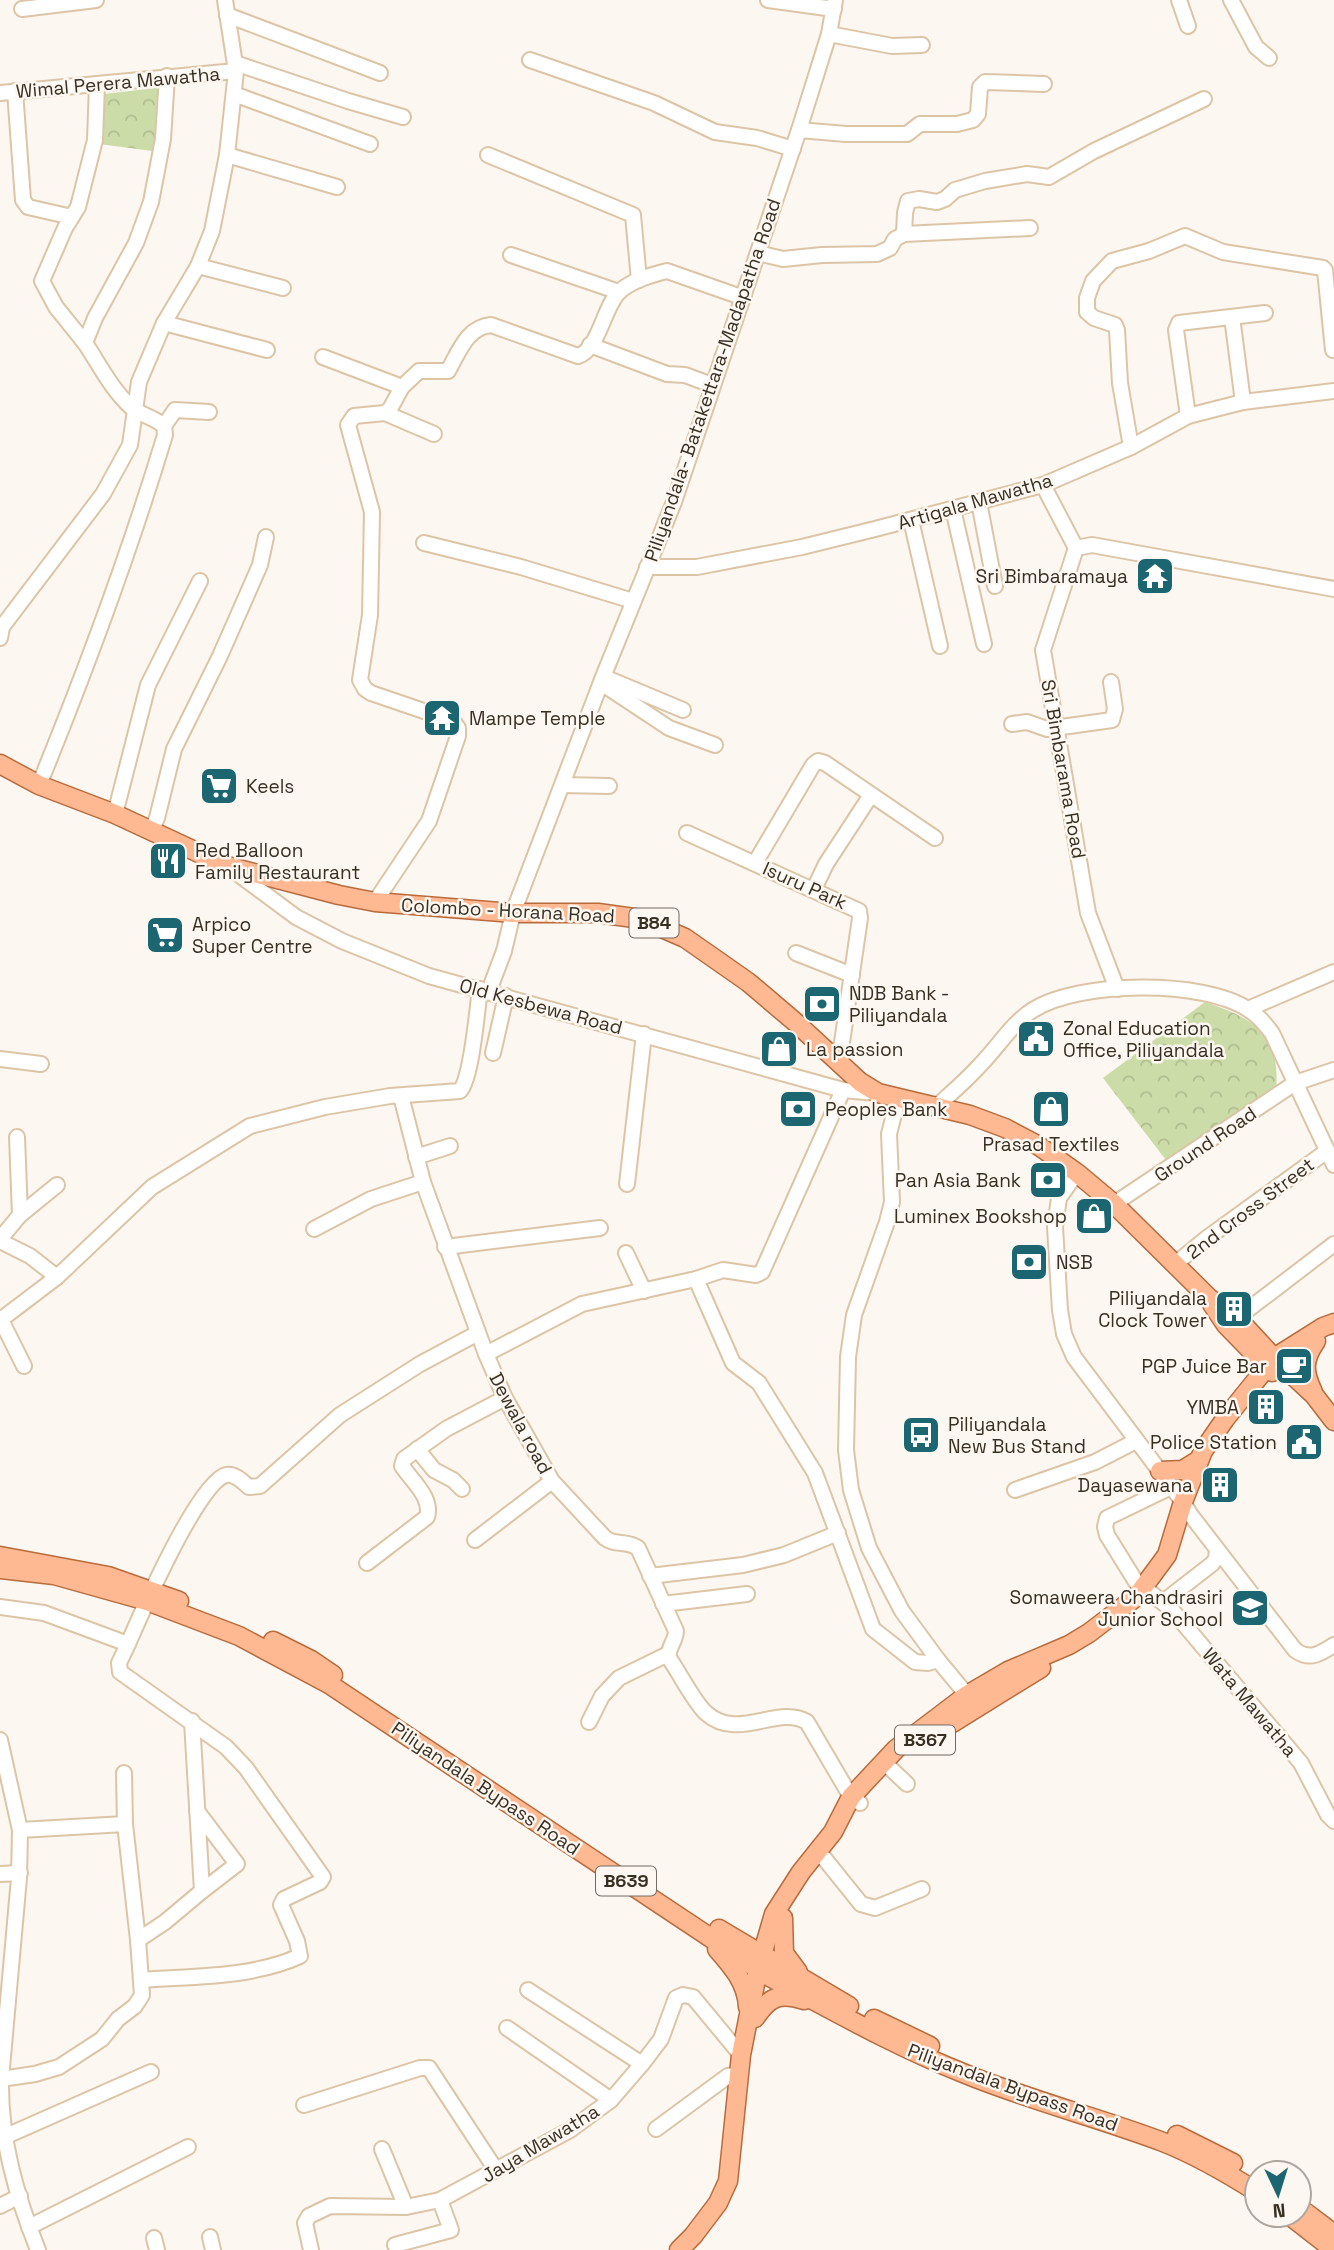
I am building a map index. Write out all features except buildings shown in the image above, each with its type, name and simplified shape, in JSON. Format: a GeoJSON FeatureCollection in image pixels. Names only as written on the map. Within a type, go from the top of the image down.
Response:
{"type":"FeatureCollection","features":[{"type":"Feature","properties":{"kind":"main road","name":"Colombo - Horana Road"},"geometry":{"type":"LineString","coordinates":[[0,764],[39,785],[115,814],[227,866],[375,902],[513,913],[598,913],[657,924],[685,938],[748,982],[860,1082],[878,1093],[970,1115],[1005,1128],[1040,1146],[1114,1204],[1209,1298]]}},
{"type":"Feature","properties":{"kind":"main road","name":"B84"},"geometry":{"type":"LineString","coordinates":[[1209,1298],[1237,1318],[1274,1365],[1321,1415],[1334,1421]]}},
{"type":"Feature","properties":{"kind":"main road","name":"B84"},"geometry":{"type":"LineString","coordinates":[[1209,1298],[1226,1325],[1314,1395],[1334,1421]]}},
{"type":"Feature","properties":{"kind":"main road"},"geometry":{"type":"LineString","coordinates":[[1274,1365],[1304,1338],[1334,1322]]}},
{"type":"Feature","properties":{"kind":"main road"},"geometry":{"type":"LineString","coordinates":[[1274,1365],[1334,1330]]}},
{"type":"Feature","properties":{"kind":"main road"},"geometry":{"type":"LineString","coordinates":[[1314,1395],[1304,1366],[1316,1341]]}},
{"type":"Feature","properties":{"kind":"main road","name":"B367"},"geometry":{"type":"LineString","coordinates":[[1186,1508],[1203,1451],[1225,1419],[1274,1365]]}},
{"type":"Feature","properties":{"kind":"main road","name":"B367"},"geometry":{"type":"LineString","coordinates":[[679,2250],[694,2236],[718,2203],[728,2181],[743,2048],[780,1913],[801,1872],[896,1749],[971,1701],[1099,1638],[1152,1595],[1208,1460],[1274,1365]]}},
{"type":"Feature","properties":{"kind":"main road"},"geometry":{"type":"LineString","coordinates":[[1160,1471],[1183,1470],[1199,1460]]}},
{"type":"Feature","properties":{"kind":"main road","name":"Piliyandala Bypass Road"},"geometry":{"type":"LineString","coordinates":[[0,1556],[108,1576],[239,1636],[329,1684],[699,1930],[765,1965],[807,1981],[849,2006],[968,2063],[1166,2130],[1243,2170]]}},
{"type":"Feature","properties":{"kind":"main road","name":"Piliyandala Bypass Road"},"geometry":{"type":"LineString","coordinates":[[0,1569],[54,1575],[149,1595],[240,1624],[310,1660],[723,1932],[821,2004],[898,2045],[964,2074],[1165,2143],[1220,2169],[1243,2183]]}},
{"type":"Feature","properties":{"kind":"main road","name":"B367"},"geometry":{"type":"LineString","coordinates":[[780,1913],[839,1839],[855,1800],[899,1757],[971,1701]]}},
{"type":"Feature","properties":{"kind":"main road"},"geometry":{"type":"LineString","coordinates":[[723,1932],[754,1932],[780,1913]]}},
{"type":"Feature","properties":{"kind":"main road"},"geometry":{"type":"LineString","coordinates":[[780,1913],[784,1953],[807,1981]]}},
{"type":"Feature","properties":{"kind":"main road"},"geometry":{"type":"LineString","coordinates":[[699,1930],[733,1967],[747,1999],[752,2019]]}},
{"type":"Feature","properties":{"kind":"main road"},"geometry":{"type":"LineString","coordinates":[[752,2019],[768,2000],[775,1997],[797,1998],[821,2004]]}},
{"type":"Feature","properties":{"kind":"main road"},"geometry":{"type":"LineString","coordinates":[[1313,2218],[1334,2234]]}},
{"type":"Feature","properties":{"kind":"main road"},"geometry":{"type":"LineString","coordinates":[[1307,2229],[1334,2250]]}},
{"type":"Feature","properties":{"kind":"street"},"geometry":{"type":"LineString","coordinates":[[22,9],[96,0]]}},
{"type":"Feature","properties":{"kind":"street"},"geometry":{"type":"LineString","coordinates":[[768,0],[835,4]]}},
{"type":"Feature","properties":{"kind":"street"},"geometry":{"type":"LineString","coordinates":[[1179,0],[1188,26]]}},
{"type":"Feature","properties":{"kind":"street"},"geometry":{"type":"LineString","coordinates":[[1231,0],[1256,47],[1269,58]]}},
{"type":"Feature","properties":{"kind":"street","name":"Piliyandala- Batakettara-Madapatha Road"},"geometry":{"type":"LineString","coordinates":[[484,990],[504,951],[513,913],[602,680],[674,502],[793,149],[829,34],[835,4]]}},
{"type":"Feature","properties":{"kind":"street"},"geometry":{"type":"LineString","coordinates":[[0,638],[2,627],[103,494],[130,445],[133,409],[139,382],[164,323],[198,266],[212,230],[227,155],[236,67],[226,7]]}},
{"type":"Feature","properties":{"kind":"street"},"geometry":{"type":"LineString","coordinates":[[226,7],[380,73]]}},
{"type":"Feature","properties":{"kind":"street"},"geometry":{"type":"LineString","coordinates":[[829,34],[891,46],[922,45]]}},
{"type":"Feature","properties":{"kind":"street"},"geometry":{"type":"LineString","coordinates":[[530,60],[654,103],[715,132],[757,138],[793,149]]}},
{"type":"Feature","properties":{"kind":"street"},"geometry":{"type":"LineString","coordinates":[[236,67],[403,117]]}},
{"type":"Feature","properties":{"kind":"street","name":"Wimal Perera Mawatha"},"geometry":{"type":"LineString","coordinates":[[8,92],[236,67]]}},
{"type":"Feature","properties":{"kind":"street"},"geometry":{"type":"LineString","coordinates":[[85,343],[95,318],[136,243],[151,202],[163,139],[167,76]]}},
{"type":"Feature","properties":{"kind":"street"},"geometry":{"type":"LineString","coordinates":[[799,130],[846,134],[907,134],[920,124],[957,124],[973,120],[978,114],[979,87],[985,82],[1044,84]]}},
{"type":"Feature","properties":{"kind":"street"},"geometry":{"type":"LineString","coordinates":[[39,785],[83,676],[139,519],[165,435],[164,426],[158,420],[133,409],[121,397],[85,343],[56,307],[42,281],[78,207],[95,140],[97,83]]}},
{"type":"Feature","properties":{"kind":"street"},"geometry":{"type":"LineString","coordinates":[[8,92],[23,200],[28,207],[72,217]]}},
{"type":"Feature","properties":{"kind":"street"},"geometry":{"type":"LineString","coordinates":[[234,94],[370,144]]}},
{"type":"Feature","properties":{"kind":"street"},"geometry":{"type":"LineString","coordinates":[[904,234],[905,213],[908,201],[912,199],[937,202],[955,190],[985,181],[1027,174],[1049,177],[1094,150],[1204,99]]}},
{"type":"Feature","properties":{"kind":"street"},"geometry":{"type":"LineString","coordinates":[[227,155],[337,187]]}},
{"type":"Feature","properties":{"kind":"street"},"geometry":{"type":"LineString","coordinates":[[488,155],[633,215],[639,280]]}},
{"type":"Feature","properties":{"kind":"street"},"geometry":{"type":"LineString","coordinates":[[758,253],[783,259],[877,254],[890,248],[895,239],[904,234],[1030,228]]}},
{"type":"Feature","properties":{"kind":"street"},"geometry":{"type":"LineString","coordinates":[[1131,447],[1120,383],[1117,330],[1115,326],[1094,318],[1087,312],[1087,298],[1093,281],[1117,258],[1149,251],[1185,236],[1223,252],[1323,268],[1334,350]]}},
{"type":"Feature","properties":{"kind":"street"},"geometry":{"type":"LineString","coordinates":[[511,255],[619,292]]}},
{"type":"Feature","properties":{"kind":"street"},"geometry":{"type":"LineString","coordinates":[[198,266],[283,288]]}},
{"type":"Feature","properties":{"kind":"street"},"geometry":{"type":"LineString","coordinates":[[385,413],[402,387],[419,371],[448,371],[471,332],[483,325],[491,324],[578,356],[584,354],[590,345],[619,292],[639,280],[667,271],[744,298]]}},
{"type":"Feature","properties":{"kind":"street"},"geometry":{"type":"LineString","coordinates":[[1188,416],[1177,326],[1179,323],[1265,313]]}},
{"type":"Feature","properties":{"kind":"street"},"geometry":{"type":"LineString","coordinates":[[1232,317],[1243,402]]}},
{"type":"Feature","properties":{"kind":"street"},"geometry":{"type":"LineString","coordinates":[[164,323],[267,349]]}},
{"type":"Feature","properties":{"kind":"street"},"geometry":{"type":"LineString","coordinates":[[590,345],[667,374],[685,375],[712,385]]}},
{"type":"Feature","properties":{"kind":"street"},"geometry":{"type":"LineString","coordinates":[[323,357],[402,387]]}},
{"type":"Feature","properties":{"kind":"street","name":"Artigala Mawatha"},"geometry":{"type":"LineString","coordinates":[[647,567],[697,567],[802,547],[911,520],[1043,485],[1131,447],[1188,416],[1243,402],[1334,391]]}},
{"type":"Feature","properties":{"kind":"street"},"geometry":{"type":"LineString","coordinates":[[164,426],[175,410],[209,412]]}},
{"type":"Feature","properties":{"kind":"street"},"geometry":{"type":"LineString","coordinates":[[375,902],[429,821],[458,736],[458,728],[453,721],[371,693],[360,680],[369,615],[372,512],[348,425],[354,416],[385,413],[434,434]]}},
{"type":"Feature","properties":{"kind":"street"},"geometry":{"type":"LineString","coordinates":[[1043,485],[1076,548],[1091,545],[1334,589]]}},
{"type":"Feature","properties":{"kind":"street"},"geometry":{"type":"LineString","coordinates":[[979,502],[995,586]]}},
{"type":"Feature","properties":{"kind":"street"},"geometry":{"type":"LineString","coordinates":[[953,509],[984,644]]}},
{"type":"Feature","properties":{"kind":"street"},"geometry":{"type":"LineString","coordinates":[[911,520],[940,646]]}},
{"type":"Feature","properties":{"kind":"street"},"geometry":{"type":"LineString","coordinates":[[151,831],[157,818],[174,749],[255,577],[266,537]]}},
{"type":"Feature","properties":{"kind":"street"},"geometry":{"type":"LineString","coordinates":[[424,543],[520,567],[634,601]]}},
{"type":"Feature","properties":{"kind":"street","name":"Sri Bimbarama Road"},"geometry":{"type":"LineString","coordinates":[[1076,548],[1043,650],[1088,914],[1117,989]]}},
{"type":"Feature","properties":{"kind":"street"},"geometry":{"type":"LineString","coordinates":[[115,814],[148,685],[200,581]]}},
{"type":"Feature","properties":{"kind":"street"},"geometry":{"type":"LineString","coordinates":[[602,680],[683,710]]}},
{"type":"Feature","properties":{"kind":"street"},"geometry":{"type":"LineString","coordinates":[[602,680],[669,728],[715,745]]}},
{"type":"Feature","properties":{"kind":"street"},"geometry":{"type":"LineString","coordinates":[[1012,723],[1027,722],[1047,729],[1112,720],[1115,709],[1111,682]]}},
{"type":"Feature","properties":{"kind":"street"},"geometry":{"type":"LineString","coordinates":[[755,863],[816,762],[825,763],[935,838]]}},
{"type":"Feature","properties":{"kind":"street"},"geometry":{"type":"LineString","coordinates":[[562,785],[609,786]]}},
{"type":"Feature","properties":{"kind":"street"},"geometry":{"type":"LineString","coordinates":[[814,889],[826,864],[871,795]]}},
{"type":"Feature","properties":{"kind":"street","name":"Isuru Park"},"geometry":{"type":"LineString","coordinates":[[687,833],[859,911],[839,1062]]}},
{"type":"Feature","properties":{"kind":"street","name":"Old Kesbewa Road"},"geometry":{"type":"LineString","coordinates":[[227,866],[296,917],[342,941],[429,976],[843,1090],[878,1093]]}},
{"type":"Feature","properties":{"kind":"street"},"geometry":{"type":"LineString","coordinates":[[796,953],[852,975]]}},
{"type":"Feature","properties":{"kind":"street"},"geometry":{"type":"LineString","coordinates":[[1248,1009],[1334,971]]}},
{"type":"Feature","properties":{"kind":"street"},"geometry":{"type":"LineString","coordinates":[[935,1108],[979,1066],[1022,1018],[1056,999],[1117,989],[1164,988],[1209,993],[1248,1009],[1272,1032],[1334,1165]]}},
{"type":"Feature","properties":{"kind":"street"},"geometry":{"type":"LineString","coordinates":[[24,1366],[2,1322],[3,1318],[57,1277],[152,1187],[250,1126],[325,1107],[401,1096],[454,1092],[463,1087],[484,990]]}},
{"type":"Feature","properties":{"kind":"street"},"geometry":{"type":"LineString","coordinates":[[493,1053],[506,996]]}},
{"type":"Feature","properties":{"kind":"street"},"geometry":{"type":"LineString","coordinates":[[626,1184],[644,1034]]}},
{"type":"Feature","properties":{"kind":"street"},"geometry":{"type":"LineString","coordinates":[[0,1059],[41,1064]]}},
{"type":"Feature","properties":{"kind":"street","name":"Ground Road"},"geometry":{"type":"LineString","coordinates":[[1114,1204],[1295,1083],[1334,1070]]}},
{"type":"Feature","properties":{"kind":"street"},"geometry":{"type":"LineString","coordinates":[[486,1354],[582,1304],[696,1279],[723,1270],[757,1275],[762,1272],[843,1090]]}},
{"type":"Feature","properties":{"kind":"street","name":"Dewala road"},"geometry":{"type":"LineString","coordinates":[[401,1096],[423,1182],[445,1247],[505,1398],[552,1481],[605,1538],[633,1544],[638,1548],[676,1631],[668,1654]]}},
{"type":"Feature","properties":{"kind":"street"},"geometry":{"type":"LineString","coordinates":[[898,1099],[889,1135],[892,1202],[854,1315],[848,1357],[846,1450],[851,1490],[869,1548],[902,1611],[971,1701]]}},
{"type":"Feature","properties":{"kind":"street"},"geometry":{"type":"LineString","coordinates":[[17,1137],[20,1215]]}},
{"type":"Feature","properties":{"kind":"street"},"geometry":{"type":"LineString","coordinates":[[416,1157],[450,1146]]}},
{"type":"Feature","properties":{"kind":"street","name":"2nd Cross Street"},"geometry":{"type":"LineString","coordinates":[[1174,1265],[1327,1151]]}},
{"type":"Feature","properties":{"kind":"street"},"geometry":{"type":"LineString","coordinates":[[1077,1173],[1059,1198],[1055,1214],[1060,1311],[1074,1357],[1295,1650],[1303,1657],[1312,1657],[1334,1645]]}},
{"type":"Feature","properties":{"kind":"street"},"geometry":{"type":"LineString","coordinates":[[314,1229],[345,1210],[423,1182]]}},
{"type":"Feature","properties":{"kind":"street"},"geometry":{"type":"LineString","coordinates":[[57,1185],[20,1215],[0,1240],[30,1256],[57,1277]]}},
{"type":"Feature","properties":{"kind":"street"},"geometry":{"type":"LineString","coordinates":[[445,1247],[600,1228]]}},
{"type":"Feature","properties":{"kind":"street"},"geometry":{"type":"LineString","coordinates":[[1237,1318],[1334,1244]]}},
{"type":"Feature","properties":{"kind":"street"},"geometry":{"type":"LineString","coordinates":[[626,1253],[644,1291]]}},
{"type":"Feature","properties":{"kind":"street"},"geometry":{"type":"LineString","coordinates":[[696,1279],[733,1363],[759,1383],[816,1473],[873,1629],[915,1662],[928,1664],[939,1660]]}},
{"type":"Feature","properties":{"kind":"street"},"geometry":{"type":"LineString","coordinates":[[142,1980],[231,1973],[286,1962],[300,1956],[297,1941],[281,1905],[284,1899],[320,1882],[323,1877],[246,1768],[226,1746],[120,1672],[119,1664],[178,1538],[214,1482],[227,1475],[235,1476],[249,1487],[260,1486],[340,1415],[420,1364],[478,1333]]}},
{"type":"Feature","properties":{"kind":"street"},"geometry":{"type":"LineString","coordinates":[[367,1563],[427,1517],[429,1506],[402,1466],[404,1459],[446,1429],[505,1398]]}},
{"type":"Feature","properties":{"kind":"street"},"geometry":{"type":"LineString","coordinates":[[1015,1490],[1095,1462],[1136,1441]]}},
{"type":"Feature","properties":{"kind":"street"},"geometry":{"type":"LineString","coordinates":[[417,1449],[438,1474],[453,1480],[462,1489]]}},
{"type":"Feature","properties":{"kind":"street"},"geometry":{"type":"LineString","coordinates":[[475,1540],[552,1481]]}},
{"type":"Feature","properties":{"kind":"street","name":"Wata Mawatha"},"geometry":{"type":"LineString","coordinates":[[1171,1487],[1107,1518],[1107,1535],[1152,1595],[1172,1610],[1301,1763],[1328,1815],[1334,1821]]}},
{"type":"Feature","properties":{"kind":"street"},"geometry":{"type":"LineString","coordinates":[[650,1576],[743,1565],[784,1555],[838,1533]]}},
{"type":"Feature","properties":{"kind":"street"},"geometry":{"type":"LineString","coordinates":[[1152,1595],[1212,1564],[1217,1550]]}},
{"type":"Feature","properties":{"kind":"street"},"geometry":{"type":"LineString","coordinates":[[663,1604],[747,1594]]}},
{"type":"Feature","properties":{"kind":"street"},"geometry":{"type":"LineString","coordinates":[[0,1607],[44,1613],[128,1644]]}},
{"type":"Feature","properties":{"kind":"street"},"geometry":{"type":"LineString","coordinates":[[589,1722],[602,1696],[619,1678],[668,1654],[706,1713],[723,1722],[743,1726],[790,1716],[807,1722],[855,1800]]}},
{"type":"Feature","properties":{"kind":"street"},"geometry":{"type":"LineString","coordinates":[[192,1721],[202,1891]]}},
{"type":"Feature","properties":{"kind":"street"},"geometry":{"type":"LineString","coordinates":[[0,1740],[6,1798],[20,1830],[20,1873],[1,2079],[5,2167],[20,2196],[38,2250]]}},
{"type":"Feature","properties":{"kind":"street"},"geometry":{"type":"LineString","coordinates":[[889,1767],[907,1784]]}},
{"type":"Feature","properties":{"kind":"street"},"geometry":{"type":"LineString","coordinates":[[1,2079],[59,2067],[102,2039],[118,2019],[135,2006],[142,1994],[125,1824],[124,1773]]}},
{"type":"Feature","properties":{"kind":"street"},"geometry":{"type":"LineString","coordinates":[[138,1940],[165,1922],[240,1862],[196,1810]]}},
{"type":"Feature","properties":{"kind":"street"},"geometry":{"type":"LineString","coordinates":[[20,1830],[125,1824]]}},
{"type":"Feature","properties":{"kind":"street"},"geometry":{"type":"LineString","coordinates":[[824,1858],[861,1904],[875,1908],[922,1889]]}},
{"type":"Feature","properties":{"kind":"street"},"geometry":{"type":"LineString","coordinates":[[0,1874],[20,1873]]}},
{"type":"Feature","properties":{"kind":"street"},"geometry":{"type":"LineString","coordinates":[[528,1990],[642,2064]]}},
{"type":"Feature","properties":{"kind":"street","name":"Jaya Mawatha"},"geometry":{"type":"LineString","coordinates":[[311,2250],[305,2223],[309,2216],[330,2206],[406,2207],[440,2200],[570,2130],[611,2100],[642,2064],[661,2039],[676,1998],[683,1995],[693,1997],[743,2048]]}},
{"type":"Feature","properties":{"kind":"street"},"geometry":{"type":"LineString","coordinates":[[507,2028],[611,2100]]}},
{"type":"Feature","properties":{"kind":"street"},"geometry":{"type":"LineString","coordinates":[[304,2105],[420,2068],[429,2068],[496,2170]]}},
{"type":"Feature","properties":{"kind":"street"},"geometry":{"type":"LineString","coordinates":[[4,2137],[151,2072]]}},
{"type":"Feature","properties":{"kind":"street"},"geometry":{"type":"LineString","coordinates":[[656,2129],[727,2076],[740,2074]]}},
{"type":"Feature","properties":{"kind":"street"},"geometry":{"type":"LineString","coordinates":[[29,2227],[188,2147]]}},
{"type":"Feature","properties":{"kind":"street"},"geometry":{"type":"LineString","coordinates":[[382,2149],[406,2207]]}},
{"type":"Feature","properties":{"kind":"street"},"geometry":{"type":"LineString","coordinates":[[0,2206],[20,2196]]}},
{"type":"Feature","properties":{"kind":"street"},"geometry":{"type":"LineString","coordinates":[[395,2245],[451,2230],[440,2200]]}},
{"type":"Feature","properties":{"kind":"green space"},"geometry":{"type":"Polygon","coordinates":[[[164,87],[160,152],[99,144],[104,94],[164,87]]]}},
{"type":"Feature","properties":{"kind":"green space"},"geometry":{"type":"Polygon","coordinates":[[[1205,1002],[1237,1015],[1260,1031],[1274,1055],[1276,1090],[1169,1164],[1103,1078],[1205,1002]]]}},
{"type":"Feature","properties":{"kind":"place","name":"Sri Bimbaramaya"},"geometry":{"type":"Point","coordinates":[1155,576]}},
{"type":"Feature","properties":{"kind":"place","name":"Mampe Temple"},"geometry":{"type":"Point","coordinates":[442,718]}},
{"type":"Feature","properties":{"kind":"place","name":"Keels"},"geometry":{"type":"Point","coordinates":[219,786]}},
{"type":"Feature","properties":{"kind":"place","name":"Red Balloon Family Restaurant"},"geometry":{"type":"Point","coordinates":[168,861]}},
{"type":"Feature","properties":{"kind":"place","name":"Arpico Super Centre"},"geometry":{"type":"Point","coordinates":[165,935]}},
{"type":"Feature","properties":{"kind":"place","name":"NDB Bank - Piliyandala"},"geometry":{"type":"Point","coordinates":[822,1004]}},
{"type":"Feature","properties":{"kind":"place","name":"Zonal Education Office, Piliyandala"},"geometry":{"type":"Point","coordinates":[1036,1039]}},
{"type":"Feature","properties":{"kind":"place","name":"La passion"},"geometry":{"type":"Point","coordinates":[779,1049]}},
{"type":"Feature","properties":{"kind":"place","name":"Peoples Bank"},"geometry":{"type":"Point","coordinates":[798,1109]}},
{"type":"Feature","properties":{"kind":"place","name":"Prasad Textiles"},"geometry":{"type":"Point","coordinates":[1051,1109]}},
{"type":"Feature","properties":{"kind":"place","name":"Pan Asia Bank"},"geometry":{"type":"Point","coordinates":[1048,1180]}},
{"type":"Feature","properties":{"kind":"place","name":"Luminex Bookshop"},"geometry":{"type":"Point","coordinates":[1094,1216]}},
{"type":"Feature","properties":{"kind":"place","name":"NSB"},"geometry":{"type":"Point","coordinates":[1029,1262]}},
{"type":"Feature","properties":{"kind":"place","name":"Piliyandala Clock Tower"},"geometry":{"type":"Point","coordinates":[1234,1309]}},
{"type":"Feature","properties":{"kind":"place","name":"PGP Juice Bar"},"geometry":{"type":"Point","coordinates":[1294,1366]}},
{"type":"Feature","properties":{"kind":"place","name":"YMBA"},"geometry":{"type":"Point","coordinates":[1266,1407]}},
{"type":"Feature","properties":{"kind":"place","name":"Piliyandala New Bus Stand"},"geometry":{"type":"Point","coordinates":[921,1435]}},
{"type":"Feature","properties":{"kind":"place","name":"Police Station"},"geometry":{"type":"Point","coordinates":[1304,1442]}},
{"type":"Feature","properties":{"kind":"place","name":"Dayasewana"},"geometry":{"type":"Point","coordinates":[1220,1485]}},
{"type":"Feature","properties":{"kind":"place","name":"Somaweera Chandrasiri Junior School"},"geometry":{"type":"Point","coordinates":[1250,1608]}}]}
